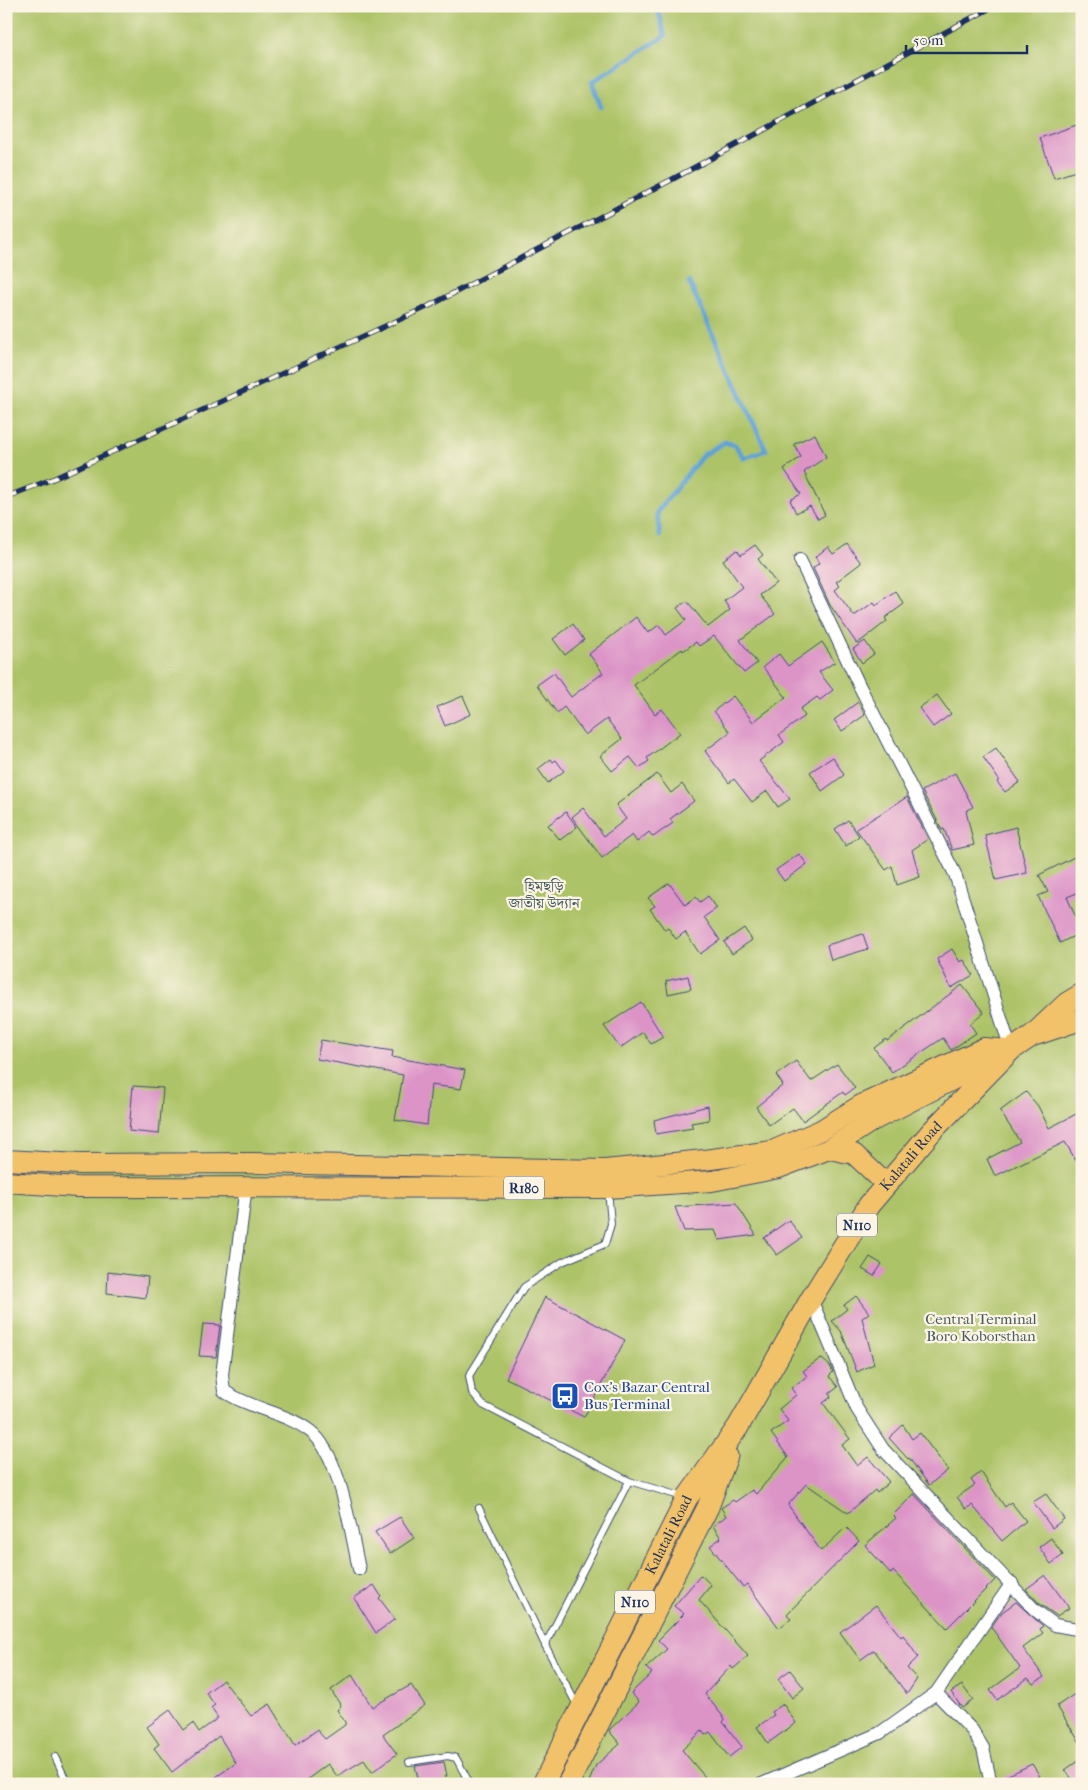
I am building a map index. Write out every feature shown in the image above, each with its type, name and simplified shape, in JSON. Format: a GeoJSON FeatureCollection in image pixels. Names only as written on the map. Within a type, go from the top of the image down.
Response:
{"type":"FeatureCollection","features":[{"type":"Feature","properties":{"kind":"highway","name":"N110"},"geometry":{"type":"LineString","coordinates":[[1033,1035],[1047,1020],[1082,994]]}},
{"type":"Feature","properties":{"kind":"highway","name":"N110"},"geometry":{"type":"LineString","coordinates":[[1033,1035],[1082,1019]]}},
{"type":"Feature","properties":{"kind":"highway","name":"Kalatali Road"},"geometry":{"type":"LineString","coordinates":[[543,1784],[586,1722],[697,1503],[738,1427],[811,1299],[869,1205],[932,1131],[1011,1050],[1033,1035]]}},
{"type":"Feature","properties":{"kind":"highway","name":"Kalatali Road"},"geometry":{"type":"LineString","coordinates":[[568,1784],[586,1722]]}},
{"type":"Feature","properties":{"kind":"main road","name":"R180"},"geometry":{"type":"LineString","coordinates":[[6,1160],[80,1164],[252,1163],[605,1170],[704,1160],[772,1151],[821,1130],[861,1105],[984,1048],[1011,1050]]}},
{"type":"Feature","properties":{"kind":"main road","name":"R180"},"geometry":{"type":"LineString","coordinates":[[6,1182],[77,1187],[608,1188],[712,1181],[779,1168],[829,1149],[872,1121],[1011,1050]]}},
{"type":"Feature","properties":{"kind":"main road"},"geometry":{"type":"LineString","coordinates":[[829,1149],[854,1154],[886,1184]]}},
{"type":"Feature","properties":{"kind":"street"},"geometry":{"type":"LineString","coordinates":[[800,560],[860,687],[955,874],[1011,1050]]}},
{"type":"Feature","properties":{"kind":"street"},"geometry":{"type":"LineString","coordinates":[[246,1186],[222,1375],[224,1391],[237,1400],[310,1431],[327,1449],[338,1480],[359,1569]]}},
{"type":"Feature","properties":{"kind":"street"},"geometry":{"type":"LineString","coordinates":[[811,1299],[857,1409],[883,1449],[1035,1610],[1054,1625],[1082,1630]]}},
{"type":"Feature","properties":{"kind":"street"},"geometry":{"type":"LineString","coordinates":[[762,1784],[880,1733],[936,1693],[1012,1584]]}},
{"type":"Feature","properties":{"kind":"street"},"geometry":{"type":"LineString","coordinates":[[936,1693],[972,1730],[983,1748],[991,1784]]}},
{"type":"Feature","properties":{"kind":"lane"},"geometry":{"type":"LineString","coordinates":[[608,1188],[611,1224],[605,1244],[562,1262],[524,1287],[469,1376],[472,1392],[483,1405],[628,1481],[697,1503]]}},
{"type":"Feature","properties":{"kind":"lane"},"geometry":{"type":"LineString","coordinates":[[546,1645],[628,1481]]}},
{"type":"Feature","properties":{"kind":"lane"},"geometry":{"type":"LineString","coordinates":[[479,1508],[586,1722]]}},
{"type":"Feature","properties":{"kind":"lane"},"geometry":{"type":"LineString","coordinates":[[409,1762],[448,1756],[456,1758],[470,1784]]}},
{"type":"Feature","properties":{"kind":"lane"},"geometry":{"type":"LineString","coordinates":[[55,1757],[68,1784]]}},
{"type":"Feature","properties":{"kind":"green space","name":"হিমছড়ি জাতীয় উদ্যান"},"geometry":{"type":"Polygon","coordinates":[[[6,6],[1082,6],[1082,1784],[6,1784],[6,6]]]}},
{"type":"Feature","properties":{"kind":"building"},"geometry":{"type":"Polygon","coordinates":[[[1082,123],[1082,169],[1054,178],[1040,138],[1082,123]]]}},
{"type":"Feature","properties":{"kind":"building"},"geometry":{"type":"Polygon","coordinates":[[[815,434],[826,457],[804,472],[825,515],[818,519],[810,506],[796,513],[790,500],[801,494],[784,469],[801,457],[794,444],[815,434]]]}},
{"type":"Feature","properties":{"kind":"building"},"geometry":{"type":"Polygon","coordinates":[[[847,544],[861,563],[836,582],[840,586],[835,590],[854,616],[874,602],[876,605],[895,591],[904,604],[885,618],[887,621],[857,644],[830,605],[813,568],[819,563],[815,557],[828,547],[833,554],[847,544]]]}},
{"type":"Feature","properties":{"kind":"building"},"geometry":{"type":"Polygon","coordinates":[[[755,545],[763,555],[758,559],[776,583],[760,595],[775,614],[740,640],[757,663],[744,673],[714,636],[699,646],[696,642],[683,651],[682,649],[634,685],[655,714],[662,709],[680,733],[647,758],[649,761],[639,768],[630,757],[612,771],[600,756],[622,739],[607,719],[585,735],[564,707],[557,713],[537,685],[554,673],[571,697],[603,673],[589,654],[636,617],[648,633],[659,625],[666,635],[686,620],[677,608],[687,601],[708,627],[730,610],[724,601],[742,587],[723,560],[737,550],[741,555],[755,545]]]}},
{"type":"Feature","properties":{"kind":"building"},"geometry":{"type":"Polygon","coordinates":[[[573,624],[584,640],[565,655],[553,639],[573,624]]]}},
{"type":"Feature","properties":{"kind":"building"},"geometry":{"type":"Polygon","coordinates":[[[865,641],[874,654],[862,663],[853,649],[865,641]]]}},
{"type":"Feature","properties":{"kind":"building"},"geometry":{"type":"Polygon","coordinates":[[[822,642],[835,662],[819,672],[833,690],[820,700],[817,697],[800,709],[805,716],[779,735],[784,742],[759,761],[790,799],[778,807],[767,791],[752,802],[734,779],[729,783],[705,751],[730,732],[714,711],[733,696],[753,722],[786,697],[763,667],[779,654],[788,666],[822,642]]]}},
{"type":"Feature","properties":{"kind":"building"},"geometry":{"type":"Polygon","coordinates":[[[937,695],[951,714],[933,727],[919,708],[937,695]]]}},
{"type":"Feature","properties":{"kind":"building"},"geometry":{"type":"Polygon","coordinates":[[[463,696],[471,714],[445,726],[437,707],[463,696]]]}},
{"type":"Feature","properties":{"kind":"building"},"geometry":{"type":"Polygon","coordinates":[[[858,702],[865,715],[842,731],[834,720],[858,702]]]}},
{"type":"Feature","properties":{"kind":"building"},"geometry":{"type":"Polygon","coordinates":[[[996,748],[1020,782],[1005,792],[983,757],[996,748]]]}},
{"type":"Feature","properties":{"kind":"building"},"geometry":{"type":"Polygon","coordinates":[[[833,757],[844,775],[822,791],[810,772],[833,757]]]}},
{"type":"Feature","properties":{"kind":"building"},"geometry":{"type":"Polygon","coordinates":[[[551,759],[553,762],[556,760],[564,771],[548,783],[538,769],[551,759]]]}},
{"type":"Feature","properties":{"kind":"building"},"geometry":{"type":"Polygon","coordinates":[[[955,773],[973,807],[966,811],[974,845],[952,850],[944,829],[942,830],[922,791],[955,773]]]}},
{"type":"Feature","properties":{"kind":"building"},"geometry":{"type":"Polygon","coordinates":[[[657,774],[671,793],[682,784],[694,801],[670,819],[673,823],[653,837],[649,832],[637,842],[632,835],[602,858],[572,817],[583,808],[604,836],[626,819],[616,805],[657,774]]]}},
{"type":"Feature","properties":{"kind":"building"},"geometry":{"type":"Polygon","coordinates":[[[907,797],[928,839],[912,850],[920,877],[897,885],[892,866],[886,870],[856,829],[907,797]]]}},
{"type":"Feature","properties":{"kind":"building"},"geometry":{"type":"Polygon","coordinates":[[[566,812],[577,827],[560,840],[548,825],[566,812]]]}},
{"type":"Feature","properties":{"kind":"building"},"geometry":{"type":"Polygon","coordinates":[[[848,820],[859,836],[846,846],[835,829],[848,820]]]}},
{"type":"Feature","properties":{"kind":"building"},"geometry":{"type":"Polygon","coordinates":[[[1016,827],[1027,873],[996,880],[985,835],[1016,827]]]}},
{"type":"Feature","properties":{"kind":"building"},"geometry":{"type":"Polygon","coordinates":[[[1082,853],[1082,891],[1067,897],[1082,932],[1060,943],[1038,896],[1048,892],[1039,875],[1082,853]]]}},
{"type":"Feature","properties":{"kind":"building"},"geometry":{"type":"Polygon","coordinates":[[[799,854],[807,864],[784,881],[776,870],[799,854]]]}},
{"type":"Feature","properties":{"kind":"building"},"geometry":{"type":"Polygon","coordinates":[[[669,883],[685,905],[696,897],[700,902],[708,896],[717,908],[704,917],[720,940],[700,954],[685,932],[676,939],[668,928],[665,930],[650,909],[655,906],[648,898],[669,883]]]}},
{"type":"Feature","properties":{"kind":"building"},"geometry":{"type":"Polygon","coordinates":[[[744,928],[752,940],[732,954],[724,942],[744,928]]]}},
{"type":"Feature","properties":{"kind":"building"},"geometry":{"type":"Polygon","coordinates":[[[863,934],[868,949],[831,960],[827,945],[863,934]]]}},
{"type":"Feature","properties":{"kind":"building"},"geometry":{"type":"Polygon","coordinates":[[[952,949],[960,962],[964,960],[973,975],[951,988],[937,959],[952,949]]]}},
{"type":"Feature","properties":{"kind":"building"},"geometry":{"type":"Polygon","coordinates":[[[688,976],[691,989],[668,994],[666,981],[688,976]]]}},
{"type":"Feature","properties":{"kind":"building"},"geometry":{"type":"Polygon","coordinates":[[[962,985],[984,1013],[970,1024],[976,1033],[951,1050],[943,1038],[892,1072],[874,1048],[886,1039],[887,1041],[962,985]]]}},
{"type":"Feature","properties":{"kind":"building"},"geometry":{"type":"Polygon","coordinates":[[[641,1002],[663,1037],[651,1044],[643,1032],[620,1048],[604,1026],[641,1002]]]}},
{"type":"Feature","properties":{"kind":"building"},"geometry":{"type":"Polygon","coordinates":[[[321,1040],[393,1051],[392,1057],[465,1070],[461,1089],[431,1085],[427,1125],[395,1120],[403,1075],[317,1059],[321,1040]]]}},
{"type":"Feature","properties":{"kind":"building"},"geometry":{"type":"Polygon","coordinates":[[[796,1061],[811,1081],[837,1064],[855,1088],[845,1095],[843,1092],[803,1121],[793,1108],[769,1125],[756,1107],[783,1085],[776,1075],[796,1061]]]}},
{"type":"Feature","properties":{"kind":"building"},"geometry":{"type":"Polygon","coordinates":[[[133,1086],[163,1088],[159,1134],[129,1131],[133,1086]]]}},
{"type":"Feature","properties":{"kind":"building"},"geometry":{"type":"Polygon","coordinates":[[[1026,1092],[1038,1106],[1049,1128],[1082,1111],[1082,1171],[1065,1142],[995,1176],[987,1159],[1020,1142],[1000,1111],[1026,1092]]]}},
{"type":"Feature","properties":{"kind":"building"},"geometry":{"type":"Polygon","coordinates":[[[708,1106],[709,1120],[691,1123],[693,1128],[656,1134],[654,1120],[708,1106]]]}},
{"type":"Feature","properties":{"kind":"building"},"geometry":{"type":"Polygon","coordinates":[[[736,1203],[756,1235],[719,1240],[715,1230],[684,1231],[675,1207],[736,1203]]]}},
{"type":"Feature","properties":{"kind":"building"},"geometry":{"type":"Polygon","coordinates":[[[789,1220],[802,1238],[777,1255],[764,1238],[789,1220]]]}},
{"type":"Feature","properties":{"kind":"building"},"geometry":{"type":"Polygon","coordinates":[[[870,1257],[882,1264],[874,1276],[862,1269],[870,1257]]]}},
{"type":"Feature","properties":{"kind":"building"},"geometry":{"type":"Polygon","coordinates":[[[108,1272],[148,1277],[146,1298],[107,1293],[108,1272]]]}},
{"type":"Feature","properties":{"kind":"building"},"geometry":{"type":"Polygon","coordinates":[[[856,1296],[869,1313],[862,1318],[874,1364],[857,1372],[841,1331],[832,1321],[847,1309],[844,1305],[856,1296]]]}},
{"type":"Feature","properties":{"kind":"building"},"geometry":{"type":"Polygon","coordinates":[[[545,1297],[625,1340],[584,1417],[506,1378],[545,1297]]]}},
{"type":"Feature","properties":{"kind":"building"},"geometry":{"type":"Polygon","coordinates":[[[203,1324],[220,1325],[216,1357],[199,1356],[203,1324]]]}},
{"type":"Feature","properties":{"kind":"building"},"geometry":{"type":"Polygon","coordinates":[[[821,1358],[830,1366],[833,1372],[829,1376],[838,1387],[829,1394],[831,1397],[823,1403],[850,1439],[842,1445],[857,1466],[868,1457],[889,1482],[877,1493],[875,1490],[848,1513],[806,1484],[788,1505],[821,1551],[846,1527],[859,1541],[787,1614],[791,1619],[779,1628],[747,1584],[743,1587],[710,1546],[721,1538],[713,1526],[726,1516],[721,1508],[733,1500],[735,1502],[752,1490],[756,1494],[788,1457],[771,1433],[788,1421],[779,1409],[796,1395],[791,1388],[807,1376],[803,1371],[821,1358]]]}},
{"type":"Feature","properties":{"kind":"building"},"geometry":{"type":"Polygon","coordinates":[[[903,1425],[912,1439],[920,1433],[948,1470],[929,1485],[909,1458],[889,1438],[903,1425]]]}},
{"type":"Feature","properties":{"kind":"building"},"geometry":{"type":"Polygon","coordinates":[[[981,1472],[1005,1507],[1011,1502],[1026,1521],[1002,1541],[972,1505],[966,1509],[957,1497],[975,1485],[971,1480],[981,1472]]]}},
{"type":"Feature","properties":{"kind":"building"},"geometry":{"type":"Polygon","coordinates":[[[914,1494],[995,1580],[947,1628],[893,1571],[891,1574],[865,1545],[896,1518],[893,1515],[914,1494]]]}},
{"type":"Feature","properties":{"kind":"building"},"geometry":{"type":"Polygon","coordinates":[[[1046,1494],[1064,1519],[1052,1528],[1033,1502],[1046,1494]]]}},
{"type":"Feature","properties":{"kind":"building"},"geometry":{"type":"Polygon","coordinates":[[[400,1517],[414,1538],[390,1554],[375,1532],[400,1517]]]}},
{"type":"Feature","properties":{"kind":"building"},"geometry":{"type":"Polygon","coordinates":[[[1051,1538],[1063,1555],[1051,1564],[1039,1547],[1051,1538]]]}},
{"type":"Feature","properties":{"kind":"building"},"geometry":{"type":"Polygon","coordinates":[[[701,1575],[711,1585],[699,1600],[748,1656],[733,1669],[731,1666],[705,1694],[725,1719],[723,1722],[742,1747],[729,1757],[710,1732],[705,1735],[702,1731],[682,1750],[711,1784],[588,1784],[596,1765],[620,1744],[609,1731],[639,1702],[631,1693],[652,1673],[646,1668],[667,1649],[658,1640],[684,1614],[674,1606],[701,1575]]]}},
{"type":"Feature","properties":{"kind":"building"},"geometry":{"type":"Polygon","coordinates":[[[1045,1575],[1069,1608],[1057,1616],[1040,1604],[1026,1589],[1045,1575]]]}},
{"type":"Feature","properties":{"kind":"building"},"geometry":{"type":"Polygon","coordinates":[[[374,1585],[381,1596],[379,1598],[395,1619],[376,1633],[354,1598],[374,1585]]]}},
{"type":"Feature","properties":{"kind":"building"},"geometry":{"type":"Polygon","coordinates":[[[1016,1602],[1043,1626],[1040,1629],[1043,1633],[1023,1648],[1044,1677],[1033,1684],[1028,1678],[997,1700],[990,1690],[1020,1668],[991,1627],[1002,1612],[1016,1602]]]}},
{"type":"Feature","properties":{"kind":"building"},"geometry":{"type":"Polygon","coordinates":[[[876,1605],[901,1637],[903,1635],[918,1657],[907,1668],[917,1679],[907,1694],[874,1650],[860,1660],[840,1632],[876,1605]]]}},
{"type":"Feature","properties":{"kind":"building"},"geometry":{"type":"Polygon","coordinates":[[[790,1670],[804,1688],[792,1698],[778,1679],[790,1670]]]}},
{"type":"Feature","properties":{"kind":"building"},"geometry":{"type":"Polygon","coordinates":[[[352,1675],[372,1707],[411,1685],[425,1705],[383,1735],[397,1754],[372,1772],[364,1760],[337,1776],[328,1764],[301,1784],[206,1784],[236,1763],[219,1736],[172,1772],[154,1748],[159,1744],[147,1727],[170,1710],[184,1730],[193,1723],[199,1732],[218,1718],[211,1708],[215,1705],[206,1693],[223,1680],[251,1716],[270,1704],[295,1745],[317,1730],[325,1739],[345,1725],[337,1710],[341,1706],[331,1690],[352,1675]]]}},
{"type":"Feature","properties":{"kind":"building"},"geometry":{"type":"Polygon","coordinates":[[[962,1685],[973,1700],[962,1708],[951,1692],[962,1685]]]}},
{"type":"Feature","properties":{"kind":"building"},"geometry":{"type":"Polygon","coordinates":[[[1082,1689],[1082,1746],[1057,1706],[1082,1689]]]}},
{"type":"Feature","properties":{"kind":"building"},"geometry":{"type":"Polygon","coordinates":[[[783,1704],[796,1723],[768,1743],[757,1727],[774,1715],[772,1712],[783,1704]]]}},
{"type":"Feature","properties":{"kind":"building"},"geometry":{"type":"Polygon","coordinates":[[[1082,1758],[1082,1784],[1076,1784],[1065,1770],[1082,1758]]]}},
{"type":"Feature","properties":{"kind":"building"},"geometry":{"type":"Polygon","coordinates":[[[444,1762],[447,1776],[444,1776],[446,1784],[419,1782],[415,1766],[444,1762]]]}},
{"type":"Feature","properties":{"kind":"building"},"geometry":{"type":"Polygon","coordinates":[[[1032,1764],[1040,1776],[1024,1784],[999,1784],[998,1780],[1032,1764]]]}},
{"type":"Feature","properties":{"kind":"waterway"},"geometry":{"type":"LineString","coordinates":[[601,107],[592,82],[665,36],[657,6]]}},
{"type":"Feature","properties":{"kind":"waterway"},"geometry":{"type":"LineString","coordinates":[[660,536],[657,512],[703,455],[725,442],[735,445],[744,458],[766,450],[689,282]]}},
{"type":"Feature","properties":{"kind":"railway"},"geometry":{"type":"LineString","coordinates":[[6,497],[55,478],[429,306],[671,180],[994,6]]}},
{"type":"Feature","properties":{"kind":"place","name":"Cox's Bazar Central Bus Terminal"},"geometry":{"type":"Point","coordinates":[565,1396]}},
{"type":"Feature","properties":{"kind":"park label","name":"Central Terminal Boro Koborsthan"},"geometry":{"type":"Point","coordinates":[981,1328]}}]}
